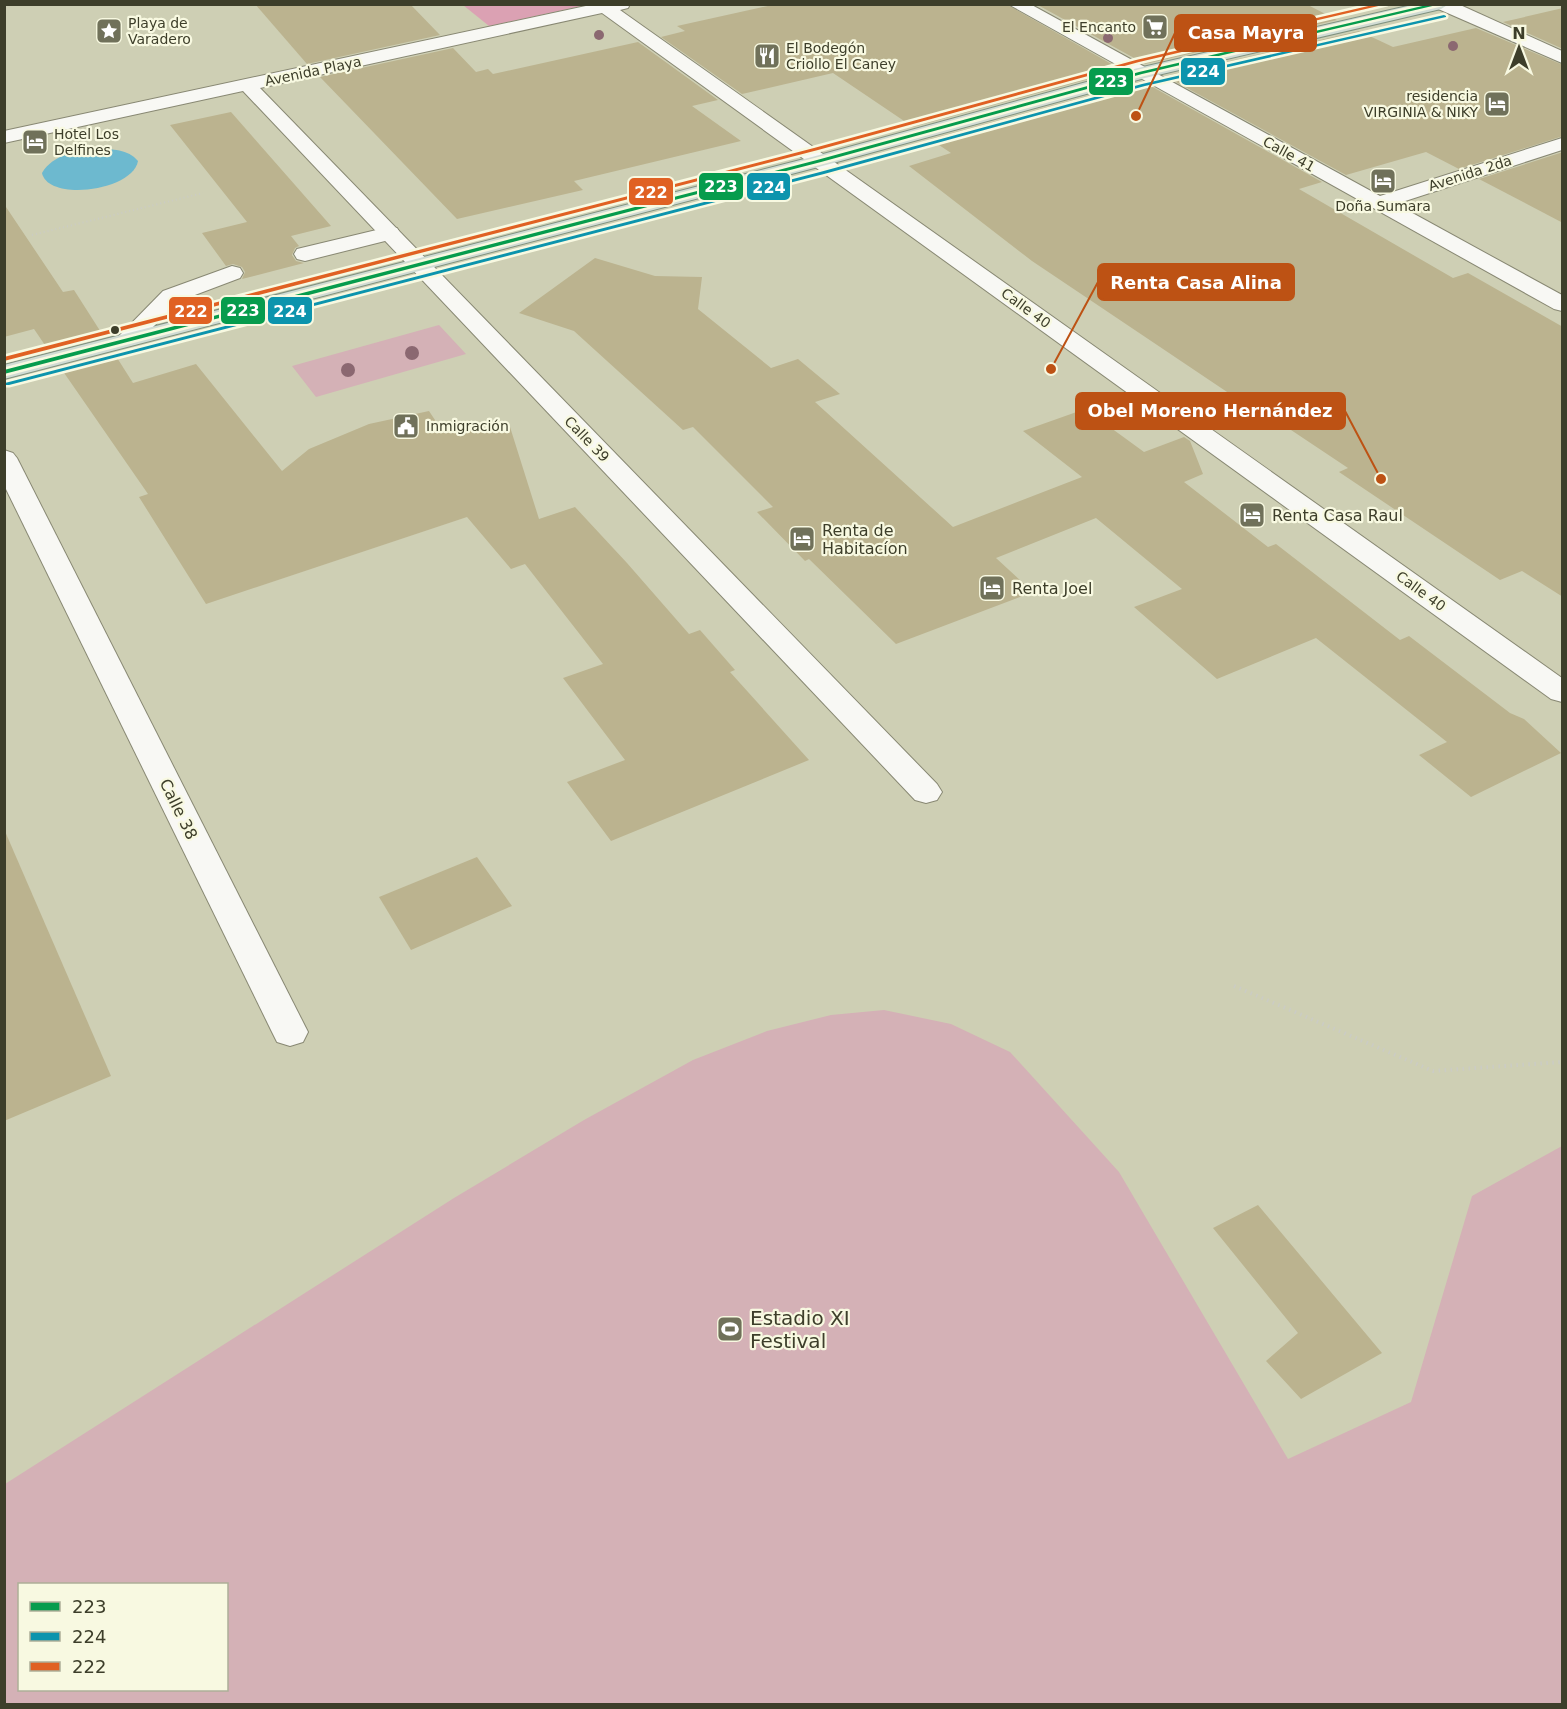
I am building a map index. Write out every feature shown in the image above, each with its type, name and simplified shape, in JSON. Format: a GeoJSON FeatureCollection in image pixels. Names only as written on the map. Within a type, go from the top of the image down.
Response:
{"type":"FeatureCollection","features":[{"type":"Feature","properties":{"kind":"main road"},"geometry":{"type":"LineString","coordinates":[[4,372],[819,161],[1142,73],[1442,4]]}},
{"type":"Feature","properties":{"kind":"street","name":"Calle 41"},"geometry":{"type":"LineString","coordinates":[[1016,4],[1563,304]]}},
{"type":"Feature","properties":{"kind":"street"},"geometry":{"type":"LineString","coordinates":[[1442,4],[1563,58]]}},
{"type":"Feature","properties":{"kind":"street","name":"Avenida Playa"},"geometry":{"type":"LineString","coordinates":[[4,137],[614,6]]}},
{"type":"Feature","properties":{"kind":"street","name":"Calle 40"},"geometry":{"type":"LineString","coordinates":[[614,6],[819,161],[1563,692]]}},
{"type":"Feature","properties":{"kind":"street","name":"Calle 39"},"geometry":{"type":"LineString","coordinates":[[248,85],[926,792]]}},
{"type":"Feature","properties":{"kind":"street","name":"Avenida 2da"},"geometry":{"type":"LineString","coordinates":[[1378,203],[1563,144]]}},
{"type":"Feature","properties":{"kind":"street"},"geometry":{"type":"LineString","coordinates":[[305,254],[389,233]]}},
{"type":"Feature","properties":{"kind":"street"},"geometry":{"type":"LineString","coordinates":[[128,339],[171,296],[232,273]]}},
{"type":"Feature","properties":{"kind":"street","name":"Calle 38"},"geometry":{"type":"LineString","coordinates":[[4,458],[290,1032]]}},
{"type":"Feature","properties":{"kind":"path"},"geometry":{"type":"LineString","coordinates":[[32,235],[203,193]]}},
{"type":"Feature","properties":{"kind":"path"},"geometry":{"type":"LineString","coordinates":[[1234,986],[1433,1071],[1563,1062]]}},
{"type":"Feature","properties":{"kind":"shaded area"},"geometry":{"type":"Polygon","coordinates":[[[463,5],[586,5],[489,26],[463,5]]]}},
{"type":"Feature","properties":{"kind":"shaded area"},"geometry":{"type":"Polygon","coordinates":[[[439,325],[466,354],[316,397],[292,366],[439,325]]]}},
{"type":"Feature","properties":{"kind":"shaded area","name":"Estadio XI Festival"},"geometry":{"type":"Polygon","coordinates":[[[884,1010],[951,1024],[1010,1052],[1119,1172],[1288,1459],[1411,1402],[1472,1196],[1562,1146],[1562,1704],[5,1704],[5,1484],[454,1198],[584,1120],[693,1060],[767,1031],[831,1015],[884,1010]]]}},
{"type":"Feature","properties":{"kind":"water"},"geometry":{"type":"Polygon","coordinates":[[[97,149],[125,152],[138,161],[133,171],[122,180],[90,189],[59,188],[48,182],[42,173],[59,158],[74,152],[97,149]]]}},
{"type":"Feature","properties":{"kind":"building"},"geometry":{"type":"Polygon","coordinates":[[[255,4],[410,4],[440,35],[307,64],[255,4]]]}},
{"type":"Feature","properties":{"kind":"building"},"geometry":{"type":"Polygon","coordinates":[[[777,4],[1006,4],[1122,70],[913,127],[833,73],[742,94],[661,37],[685,31],[677,26],[777,4]]]}},
{"type":"Feature","properties":{"kind":"building"},"geometry":{"type":"Polygon","coordinates":[[[1036,4],[1306,4],[1337,20],[1145,64],[1036,4]]]}},
{"type":"Feature","properties":{"kind":"building"},"geometry":{"type":"Polygon","coordinates":[[[1563,8],[1563,49],[1503,22],[1563,8]]]}},
{"type":"Feature","properties":{"kind":"building"},"geometry":{"type":"Polygon","coordinates":[[[1476,28],[1563,65],[1563,136],[1459,169],[1426,152],[1346,175],[1165,76],[1359,31],[1393,47],[1476,28]]]}},
{"type":"Feature","properties":{"kind":"building"},"geometry":{"type":"Polygon","coordinates":[[[638,42],[718,100],[692,106],[741,141],[574,181],[583,190],[457,219],[320,77],[453,48],[476,72],[488,69],[493,74],[638,42]]]}},
{"type":"Feature","properties":{"kind":"building"},"geometry":{"type":"Polygon","coordinates":[[[1142,81],[1322,182],[1299,189],[1453,278],[1468,273],[1563,327],[1563,597],[1522,571],[1500,580],[1339,472],[1348,468],[1243,398],[1239,400],[1032,261],[909,166],[951,153],[930,139],[1142,81]]]}},
{"type":"Feature","properties":{"kind":"building"},"geometry":{"type":"Polygon","coordinates":[[[231,112],[331,226],[291,236],[299,246],[295,248],[292,255],[296,261],[304,263],[242,279],[245,272],[242,267],[233,264],[226,266],[202,233],[247,222],[170,125],[231,112]]]}},
{"type":"Feature","properties":{"kind":"building"},"geometry":{"type":"Polygon","coordinates":[[[1563,152],[1563,223],[1479,179],[1563,152]]]}},
{"type":"Feature","properties":{"kind":"building"},"geometry":{"type":"Polygon","coordinates":[[[4,204],[63,292],[74,290],[104,337],[49,351],[34,329],[4,337],[4,204]]]}},
{"type":"Feature","properties":{"kind":"building"},"geometry":{"type":"Polygon","coordinates":[[[595,258],[655,276],[702,277],[698,309],[771,368],[798,359],[840,394],[815,402],[953,527],[1082,477],[1023,431],[1085,409],[1144,452],[1184,437],[1190,441],[1203,474],[1184,482],[1268,547],[1276,544],[1400,640],[1409,636],[1510,713],[1524,719],[1561,753],[1471,797],[1419,755],[1447,742],[1316,638],[1217,679],[1134,607],[1182,589],[1096,518],[996,558],[1033,592],[896,644],[809,559],[805,561],[757,512],[773,507],[693,427],[683,430],[574,331],[519,313],[595,258]]]}},
{"type":"Feature","properties":{"kind":"building"},"geometry":{"type":"Polygon","coordinates":[[[114,353],[133,383],[196,364],[282,471],[309,449],[369,424],[429,411],[443,432],[510,427],[539,519],[575,507],[689,634],[700,630],[735,670],[730,672],[809,760],[611,841],[567,782],[625,760],[563,678],[603,664],[525,564],[511,569],[467,517],[206,604],[139,497],[148,494],[60,367],[114,353]]]}},
{"type":"Feature","properties":{"kind":"building"},"geometry":{"type":"Polygon","coordinates":[[[4,829],[111,1076],[4,1121],[4,829]]]}},
{"type":"Feature","properties":{"kind":"building"},"geometry":{"type":"Polygon","coordinates":[[[477,857],[512,906],[411,950],[379,897],[477,857]]]}},
{"type":"Feature","properties":{"kind":"building"},"geometry":{"type":"Polygon","coordinates":[[[1258,1205],[1382,1353],[1301,1399],[1266,1361],[1298,1333],[1213,1228],[1258,1205]]]}},
{"type":"Feature","properties":{"kind":"transit line","name":"222"},"geometry":{"type":"LineString","coordinates":[[4,359],[816,149],[1138,61],[1385,4]]}},
{"type":"Feature","properties":{"kind":"transit line","name":"223"},"geometry":{"type":"LineString","coordinates":[[4,372],[819,161],[1141,73],[1439,4]]}},
{"type":"Feature","properties":{"kind":"transit line","name":"224"},"geometry":{"type":"LineString","coordinates":[[7,384],[822,173],[1144,85],[1444,16]]}},
{"type":"Feature","properties":{"kind":"place","name":"El Encanto"},"geometry":{"type":"Point","coordinates":[1155,27]}},
{"type":"Feature","properties":{"kind":"place","name":"Playa de Varadero"},"geometry":{"type":"Point","coordinates":[109,31]}},
{"type":"Feature","properties":{"kind":"place","name":"El Bodegón Criollo El Caney"},"geometry":{"type":"Point","coordinates":[767,56]}},
{"type":"Feature","properties":{"kind":"place","name":"residencia VIRGINIA & NIKY"},"geometry":{"type":"Point","coordinates":[1497,104]}},
{"type":"Feature","properties":{"kind":"place","name":"Casa Mayra"},"geometry":{"type":"Point","coordinates":[1136,116]}},
{"type":"Feature","properties":{"kind":"place","name":"Hotel Los Delfines"},"geometry":{"type":"Point","coordinates":[35,142]}},
{"type":"Feature","properties":{"kind":"place","name":"Doña Sumara"},"geometry":{"type":"Point","coordinates":[1383,181]}},
{"type":"Feature","properties":{"kind":"place","name":"Renta Casa Alina"},"geometry":{"type":"Point","coordinates":[1051,369]}},
{"type":"Feature","properties":{"kind":"place","name":"Inmigración"},"geometry":{"type":"Point","coordinates":[406,426]}},
{"type":"Feature","properties":{"kind":"place","name":"Obel Moreno Hernández"},"geometry":{"type":"Point","coordinates":[1381,479]}},
{"type":"Feature","properties":{"kind":"place","name":"Renta Casa Raul"},"geometry":{"type":"Point","coordinates":[1252,515]}},
{"type":"Feature","properties":{"kind":"place","name":"Renta de Habitacíon"},"geometry":{"type":"Point","coordinates":[802,539]}},
{"type":"Feature","properties":{"kind":"place","name":"Renta Joel"},"geometry":{"type":"Point","coordinates":[992,588]}},
{"type":"Feature","properties":{"kind":"place","name":"Estadio XI Festival"},"geometry":{"type":"Point","coordinates":[730,1329]}}]}
